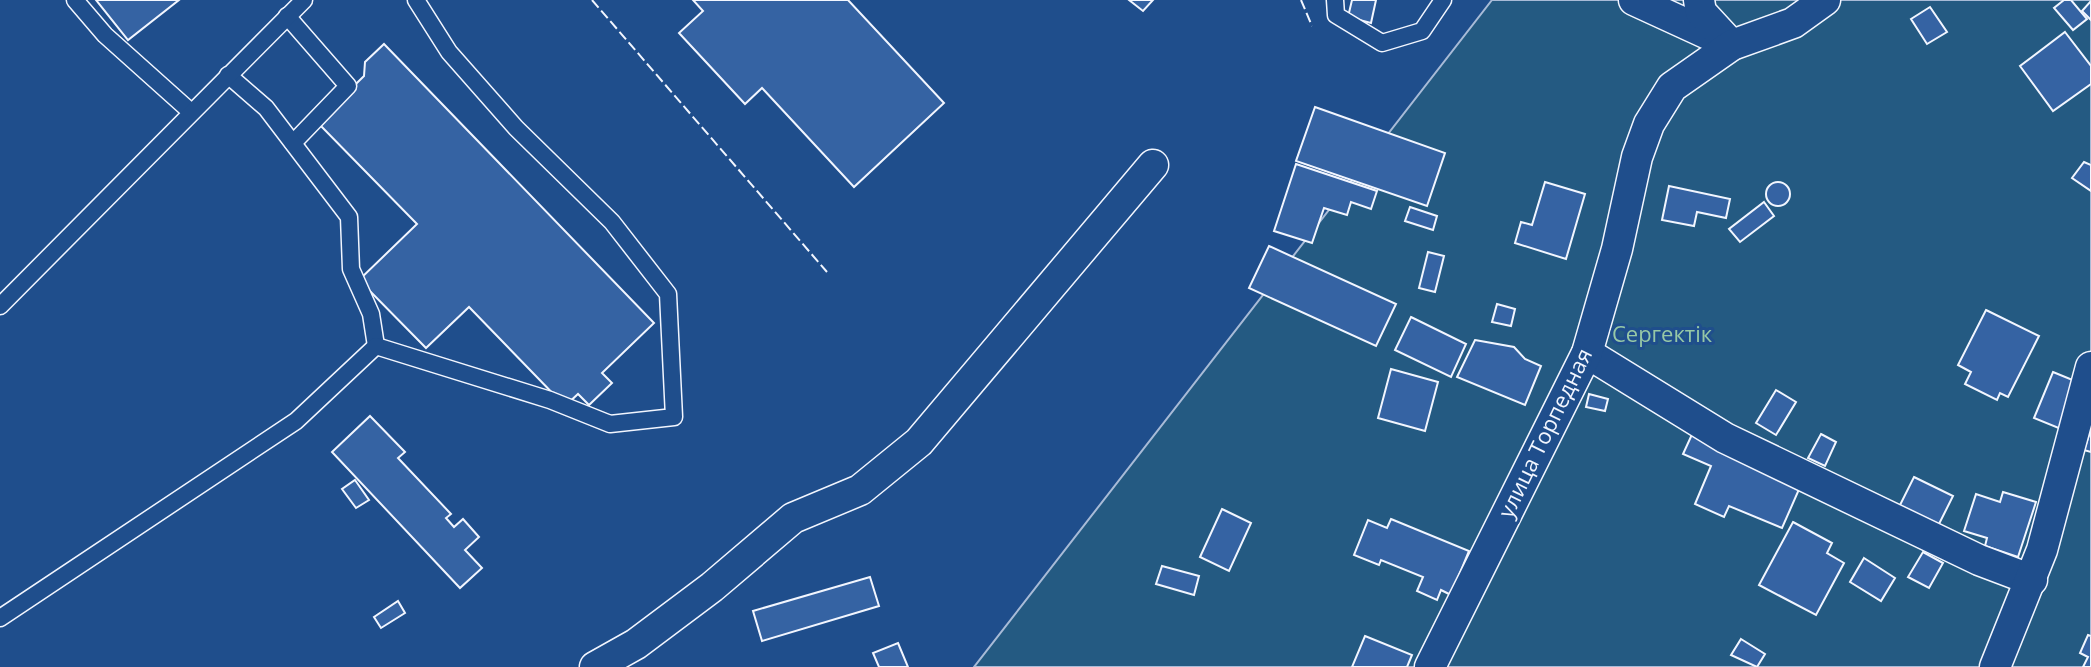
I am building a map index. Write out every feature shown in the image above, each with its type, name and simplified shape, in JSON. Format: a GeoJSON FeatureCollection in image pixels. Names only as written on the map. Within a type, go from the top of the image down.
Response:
{"type":"FeatureCollection","features":[{"type":"Feature","properties":{"kind":"street"},"geometry":{"type":"LineString","coordinates":[[1634,0],[1732,45]]}},
{"type":"Feature","properties":{"kind":"street"},"geometry":{"type":"LineString","coordinates":[[1699,0],[1701,12],[1732,45]]}},
{"type":"Feature","properties":{"kind":"street","name":"улица Торпедная"},"geometry":{"type":"LineString","coordinates":[[1430,667],[1587,353],[1649,124],[1672,87],[1732,45],[1793,23],[1825,0]]}},
{"type":"Feature","properties":{"kind":"street"},"geometry":{"type":"LineString","coordinates":[[595,667],[635,656],[793,518],[860,490],[919,442],[1153,165]]}},
{"type":"Feature","properties":{"kind":"street"},"geometry":{"type":"LineString","coordinates":[[1587,353],[1725,438],[1979,560],[2032,580]]}},
{"type":"Feature","properties":{"kind":"street"},"geometry":{"type":"LineString","coordinates":[[1995,667],[2032,580],[2091,367]]}},
{"type":"Feature","properties":{"kind":"lane"},"geometry":{"type":"LineString","coordinates":[[75,0],[105,35],[191,112]]}},
{"type":"Feature","properties":{"kind":"lane"},"geometry":{"type":"LineString","coordinates":[[0,306],[304,0]]}},
{"type":"Feature","properties":{"kind":"lane"},"geometry":{"type":"LineString","coordinates":[[376,346],[550,400],[610,424],[674,417],[668,294],[612,222],[516,128],[449,52],[416,0]]}},
{"type":"Feature","properties":{"kind":"lane"},"geometry":{"type":"LineString","coordinates":[[1335,0],[1336,15],[1382,43],[1422,31],[1443,0]]}},
{"type":"Feature","properties":{"kind":"lane"},"geometry":{"type":"LineString","coordinates":[[287,16],[348,86],[293,143]]}},
{"type":"Feature","properties":{"kind":"lane"},"geometry":{"type":"LineString","coordinates":[[228,75],[266,108],[349,217],[351,269],[371,314],[376,346]]}},
{"type":"Feature","properties":{"kind":"lane"},"geometry":{"type":"LineString","coordinates":[[0,618],[296,421],[376,346]]}},
{"type":"Feature","properties":{"kind":"green space","name":"Сергектік"},"geometry":{"type":"Polygon","coordinates":[[[1492,0],[2091,0],[2091,667],[974,667],[1492,0]]]}},
{"type":"Feature","properties":{"kind":"building"},"geometry":{"type":"Polygon","coordinates":[[[96,0],[179,0],[128,40],[96,0]]]}},
{"type":"Feature","properties":{"kind":"building"},"geometry":{"type":"Polygon","coordinates":[[[693,0],[848,0],[944,103],[854,187],[762,88],[745,104],[679,33],[703,11],[693,0]]]}},
{"type":"Feature","properties":{"kind":"building"},"geometry":{"type":"Polygon","coordinates":[[[1129,0],[1153,0],[1143,11],[1129,0]]]}},
{"type":"Feature","properties":{"kind":"building"},"geometry":{"type":"Polygon","coordinates":[[[1352,0],[1376,0],[1371,23],[1348,17],[1352,0]]]}},
{"type":"Feature","properties":{"kind":"building"},"geometry":{"type":"Polygon","coordinates":[[[2064,0],[2071,0],[2087,19],[2073,30],[2054,8],[2064,0]]]}},
{"type":"Feature","properties":{"kind":"building"},"geometry":{"type":"Polygon","coordinates":[[[2091,1],[2091,20],[2082,11],[2091,1]]]}},
{"type":"Feature","properties":{"kind":"building"},"geometry":{"type":"Polygon","coordinates":[[[1930,7],[1947,32],[1927,44],[1911,19],[1930,7]]]}},
{"type":"Feature","properties":{"kind":"building"},"geometry":{"type":"Polygon","coordinates":[[[2065,32],[2091,66],[2091,84],[2053,111],[2020,66],[2065,32]]]}},
{"type":"Feature","properties":{"kind":"building"},"geometry":{"type":"Polygon","coordinates":[[[384,44],[654,323],[602,373],[612,383],[589,405],[578,394],[565,406],[469,307],[426,348],[359,280],[417,224],[317,122],[364,76],[365,62],[384,44]]]}},
{"type":"Feature","properties":{"kind":"building"},"geometry":{"type":"Polygon","coordinates":[[[1315,107],[1445,153],[1427,206],[1296,161],[1315,107]]]}},
{"type":"Feature","properties":{"kind":"building"},"geometry":{"type":"Polygon","coordinates":[[[2084,162],[2091,165],[2091,191],[2072,178],[2084,162]]]}},
{"type":"Feature","properties":{"kind":"building"},"geometry":{"type":"Polygon","coordinates":[[[1296,164],[1377,191],[1371,209],[1351,202],[1347,215],[1324,208],[1312,243],[1274,231],[1296,164]]]}},
{"type":"Feature","properties":{"kind":"building"},"geometry":{"type":"Polygon","coordinates":[[[1545,182],[1585,194],[1566,259],[1515,243],[1521,222],[1532,225],[1545,182]]]}},
{"type":"Feature","properties":{"kind":"building"},"geometry":{"type":"Polygon","coordinates":[[[1778,182],[1789,189],[1790,194],[1783,205],[1778,206],[1767,199],[1766,194],[1773,183],[1778,182]]]}},
{"type":"Feature","properties":{"kind":"building"},"geometry":{"type":"Polygon","coordinates":[[[1669,186],[1730,199],[1726,218],[1697,212],[1694,226],[1662,220],[1669,186]]]}},
{"type":"Feature","properties":{"kind":"building"},"geometry":{"type":"Polygon","coordinates":[[[1764,202],[1774,216],[1740,242],[1729,229],[1764,202]]]}},
{"type":"Feature","properties":{"kind":"building"},"geometry":{"type":"Polygon","coordinates":[[[1410,207],[1437,216],[1433,230],[1405,221],[1410,207]]]}},
{"type":"Feature","properties":{"kind":"building"},"geometry":{"type":"Polygon","coordinates":[[[1269,246],[1396,304],[1376,346],[1249,288],[1269,246]]]}},
{"type":"Feature","properties":{"kind":"building"},"geometry":{"type":"Polygon","coordinates":[[[1428,252],[1444,256],[1435,292],[1419,288],[1428,252]]]}},
{"type":"Feature","properties":{"kind":"building"},"geometry":{"type":"Polygon","coordinates":[[[1497,304],[1515,309],[1511,326],[1492,322],[1497,304]]]}},
{"type":"Feature","properties":{"kind":"building"},"geometry":{"type":"Polygon","coordinates":[[[1986,310],[2039,336],[2008,397],[2000,393],[1997,400],[1965,384],[1971,372],[1958,365],[1986,310]]]}},
{"type":"Feature","properties":{"kind":"building"},"geometry":{"type":"Polygon","coordinates":[[[1411,317],[1466,344],[1451,377],[1395,350],[1411,317]]]}},
{"type":"Feature","properties":{"kind":"building"},"geometry":{"type":"Polygon","coordinates":[[[1475,340],[1514,347],[1525,359],[1541,366],[1525,405],[1457,377],[1475,340]]]}},
{"type":"Feature","properties":{"kind":"building"},"geometry":{"type":"Polygon","coordinates":[[[1391,369],[1438,382],[1425,431],[1378,418],[1391,369]]]}},
{"type":"Feature","properties":{"kind":"building"},"geometry":{"type":"Polygon","coordinates":[[[2053,372],[2080,383],[2061,429],[2034,418],[2053,372]]]}},
{"type":"Feature","properties":{"kind":"building"},"geometry":{"type":"Polygon","coordinates":[[[1776,390],[1796,402],[1776,435],[1756,423],[1776,390]]]}},
{"type":"Feature","properties":{"kind":"building"},"geometry":{"type":"Polygon","coordinates":[[[1589,394],[1608,399],[1605,411],[1586,407],[1589,394]]]}},
{"type":"Feature","properties":{"kind":"building"},"geometry":{"type":"Polygon","coordinates":[[[370,416],[405,452],[398,458],[451,514],[446,518],[454,527],[463,519],[479,537],[465,550],[482,568],[460,588],[332,452],[370,416]]]}},
{"type":"Feature","properties":{"kind":"building"},"geometry":{"type":"Polygon","coordinates":[[[2091,429],[2091,452],[2084,450],[2091,429]]]}},
{"type":"Feature","properties":{"kind":"building"},"geometry":{"type":"Polygon","coordinates":[[[1694,430],[1804,478],[1782,528],[1729,506],[1724,517],[1695,504],[1711,466],[1683,454],[1694,430]]]}},
{"type":"Feature","properties":{"kind":"building"},"geometry":{"type":"Polygon","coordinates":[[[1821,434],[1836,442],[1825,466],[1808,458],[1821,434]]]}},
{"type":"Feature","properties":{"kind":"building"},"geometry":{"type":"Polygon","coordinates":[[[1914,477],[1953,496],[1938,526],[1899,507],[1914,477]]]}},
{"type":"Feature","properties":{"kind":"building"},"geometry":{"type":"Polygon","coordinates":[[[355,480],[369,500],[356,508],[342,489],[355,480]]]}},
{"type":"Feature","properties":{"kind":"building"},"geometry":{"type":"Polygon","coordinates":[[[2003,492],[2036,502],[2018,557],[1985,546],[1987,538],[1964,531],[1976,494],[2000,502],[2003,492]]]}},
{"type":"Feature","properties":{"kind":"building"},"geometry":{"type":"Polygon","coordinates":[[[1222,509],[1251,523],[1229,571],[1200,557],[1222,509]]]}},
{"type":"Feature","properties":{"kind":"building"},"geometry":{"type":"Polygon","coordinates":[[[1391,519],[1469,551],[1451,595],[1441,590],[1437,600],[1417,591],[1423,577],[1381,560],[1379,565],[1354,555],[1368,520],[1387,528],[1391,519]]]}},
{"type":"Feature","properties":{"kind":"building"},"geometry":{"type":"Polygon","coordinates":[[[1793,522],[1832,543],[1827,553],[1844,563],[1816,615],[1759,585],[1793,522]]]}},
{"type":"Feature","properties":{"kind":"building"},"geometry":{"type":"Polygon","coordinates":[[[1923,552],[1943,563],[1929,588],[1908,577],[1923,552]]]}},
{"type":"Feature","properties":{"kind":"building"},"geometry":{"type":"Polygon","coordinates":[[[1864,558],[1895,578],[1881,601],[1850,582],[1864,558]]]}},
{"type":"Feature","properties":{"kind":"building"},"geometry":{"type":"Polygon","coordinates":[[[1162,566],[1199,576],[1194,595],[1156,584],[1162,566]]]}},
{"type":"Feature","properties":{"kind":"building"},"geometry":{"type":"Polygon","coordinates":[[[870,577],[879,606],[762,641],[753,611],[870,577]]]}},
{"type":"Feature","properties":{"kind":"building"},"geometry":{"type":"Polygon","coordinates":[[[398,601],[405,613],[381,628],[374,617],[398,601]]]}},
{"type":"Feature","properties":{"kind":"building"},"geometry":{"type":"Polygon","coordinates":[[[2088,635],[2091,636],[2091,667],[2083,667],[2088,657],[2080,653],[2088,635]]]}},
{"type":"Feature","properties":{"kind":"building"},"geometry":{"type":"Polygon","coordinates":[[[1365,636],[1412,655],[1407,667],[1352,667],[1365,636]]]}},
{"type":"Feature","properties":{"kind":"building"},"geometry":{"type":"Polygon","coordinates":[[[1741,639],[1765,654],[1757,667],[1731,655],[1741,639]]]}},
{"type":"Feature","properties":{"kind":"building"},"geometry":{"type":"Polygon","coordinates":[[[898,643],[908,667],[879,667],[873,653],[898,643]]]}},
{"type":"Feature","properties":{"kind":"fence"},"geometry":{"type":"LineString","coordinates":[[592,0],[827,272]]}},
{"type":"Feature","properties":{"kind":"fence"},"geometry":{"type":"LineString","coordinates":[[1301,0],[1312,26]]}}]}
